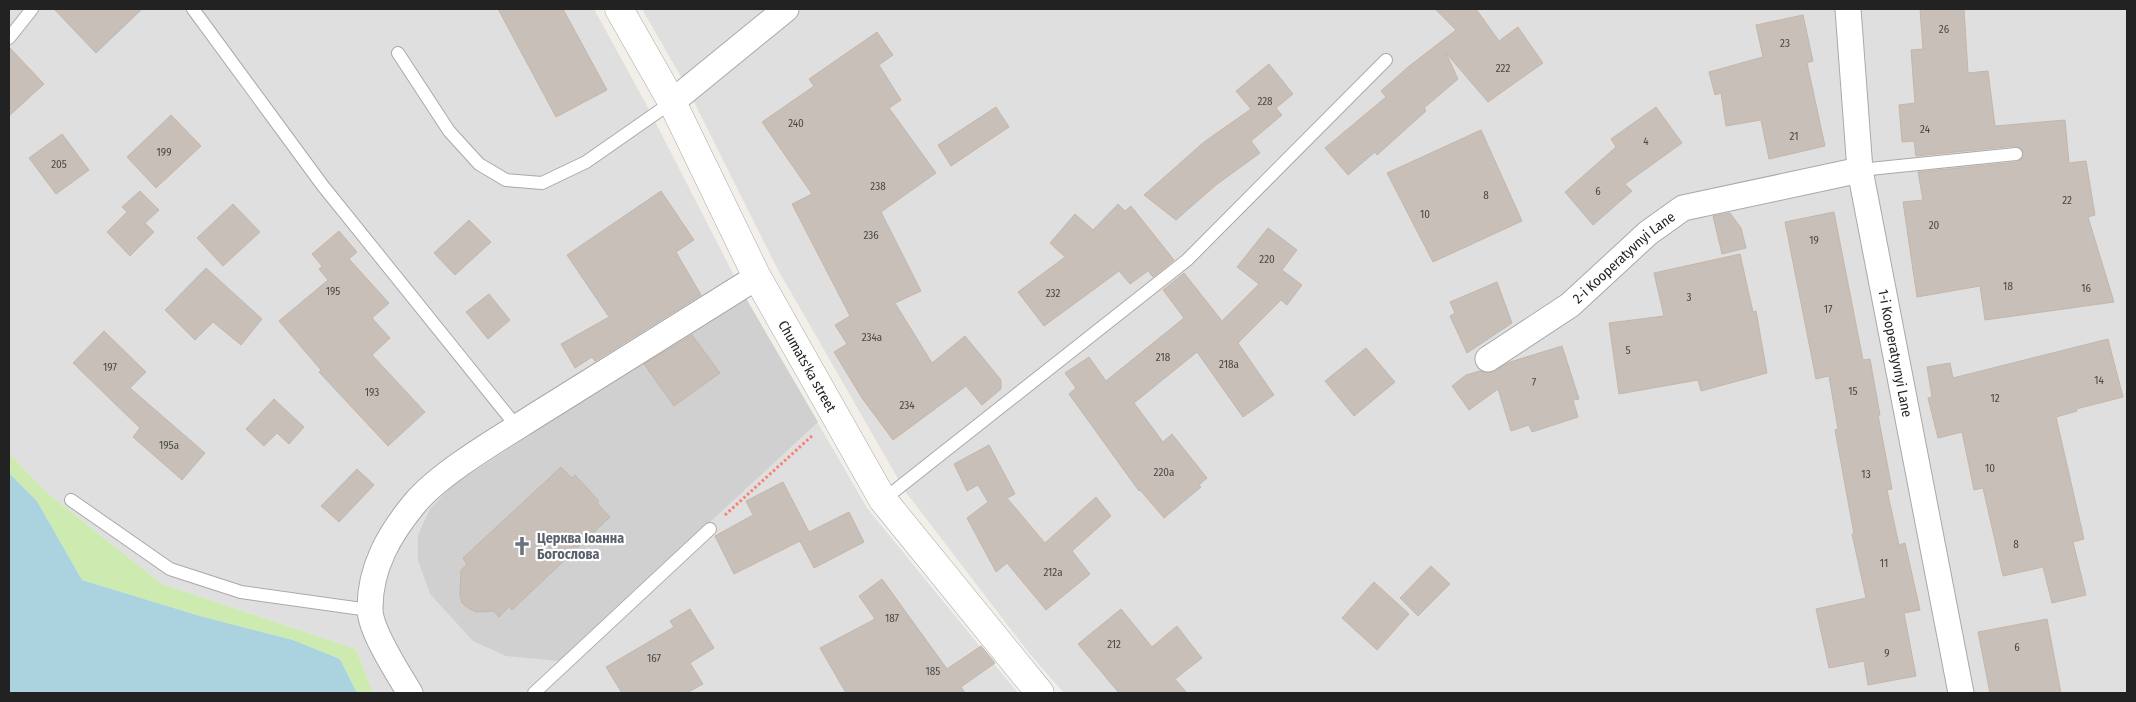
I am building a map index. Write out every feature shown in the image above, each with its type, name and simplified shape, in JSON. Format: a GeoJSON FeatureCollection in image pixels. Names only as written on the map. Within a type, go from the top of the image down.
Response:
{"type":"FeatureCollection","features":[{"type":"Feature","properties":{"kind":"street","name":"Chumats'ka street"},"geometry":{"type":"LineString","coordinates":[[619,9],[672,102],[757,277],[883,500],[1040,693]]}},
{"type":"Feature","properties":{"kind":"street"},"geometry":{"type":"LineString","coordinates":[[672,102],[786,9]]}},
{"type":"Feature","properties":{"kind":"street","name":"1-i Kooperatyvnyi Lane"},"geometry":{"type":"LineString","coordinates":[[1848,9],[1860,170],[1961,693]]}},
{"type":"Feature","properties":{"kind":"street","name":"2-i Kooperatyvnyi Lane"},"geometry":{"type":"LineString","coordinates":[[1488,359],[1570,305],[1648,234],[1683,208],[1860,170]]}},
{"type":"Feature","properties":{"kind":"street"},"geometry":{"type":"LineString","coordinates":[[410,693],[387,656],[370,610],[374,572],[391,535],[416,501],[445,477],[517,427],[757,277]]}},
{"type":"Feature","properties":{"kind":"lane"},"geometry":{"type":"LineString","coordinates":[[9,38],[32,9]]}},
{"type":"Feature","properties":{"kind":"lane"},"geometry":{"type":"LineString","coordinates":[[193,9],[323,186],[517,427]]}},
{"type":"Feature","properties":{"kind":"lane"},"geometry":{"type":"LineString","coordinates":[[398,53],[450,131],[479,164],[506,180],[542,183],[586,162],[672,102]]}},
{"type":"Feature","properties":{"kind":"lane"},"geometry":{"type":"LineString","coordinates":[[883,500],[1187,260],[1386,60]]}},
{"type":"Feature","properties":{"kind":"lane"},"geometry":{"type":"LineString","coordinates":[[1860,170],[2016,154]]}},
{"type":"Feature","properties":{"kind":"lane"},"geometry":{"type":"LineString","coordinates":[[71,500],[170,569],[241,592],[370,610]]}},
{"type":"Feature","properties":{"kind":"lane"},"geometry":{"type":"LineString","coordinates":[[534,693],[710,529]]}},
{"type":"Feature","properties":{"kind":"path"},"geometry":{"type":"LineString","coordinates":[[710,529],[835,416]]}},
{"type":"Feature","properties":{"kind":"shaded area"},"geometry":{"type":"Polygon","coordinates":[[[9,9],[594,9],[646,104],[744,295],[867,508],[1018,693],[373,693],[356,649],[162,584],[46,492],[9,453],[9,9]]]}},
{"type":"Feature","properties":{"kind":"shaded area"},"geometry":{"type":"Polygon","coordinates":[[[642,9],[2127,9],[2127,693],[1064,693],[1029,653],[905,491],[777,268],[684,82],[642,9]]]}},
{"type":"Feature","properties":{"kind":"shaded area"},"geometry":{"type":"Polygon","coordinates":[[[744,295],[818,422],[560,661],[506,656],[473,641],[430,594],[418,560],[418,535],[430,509],[453,485],[744,295]]]}},
{"type":"Feature","properties":{"kind":"green space"},"geometry":{"type":"Polygon","coordinates":[[[9,453],[46,492],[162,584],[356,649],[373,693],[357,693],[340,659],[293,640],[200,616],[82,580],[37,501],[9,473],[9,453]]]}},
{"type":"Feature","properties":{"kind":"water"},"geometry":{"type":"Polygon","coordinates":[[[9,473],[37,501],[82,580],[200,616],[293,640],[340,659],[357,693],[9,693],[9,473]]]}},
{"type":"Feature","properties":{"kind":"building"},"geometry":{"type":"Polygon","coordinates":[[[54,9],[142,9],[96,53],[54,9]]]}},
{"type":"Feature","properties":{"kind":"building"},"geometry":{"type":"Polygon","coordinates":[[[498,9],[563,9],[607,90],[556,117],[498,9]]]}},
{"type":"Feature","properties":{"kind":"building"},"geometry":{"type":"Polygon","coordinates":[[[1435,9],[1476,9],[1499,41],[1518,27],[1543,63],[1488,102],[1446,53],[1458,79],[1424,108],[1426,111],[1377,155],[1375,152],[1348,175],[1325,148],[1386,97],[1381,91],[1408,67],[1456,30],[1435,9]]]}},
{"type":"Feature","properties":{"kind":"building"},"geometry":{"type":"Polygon","coordinates":[[[1920,9],[1964,9],[1968,73],[1988,71],[1995,126],[2065,120],[2069,163],[2086,161],[2095,215],[2088,217],[2114,302],[1985,320],[1980,286],[1917,297],[1903,202],[1923,200],[1918,172],[2017,162],[2021,160],[2024,154],[2022,149],[2015,146],[1916,156],[1914,141],[1902,142],[1899,105],[1915,103],[1911,50],[1923,49],[1920,9]]]}},
{"type":"Feature","properties":{"kind":"building"},"geometry":{"type":"Polygon","coordinates":[[[1803,15],[1813,61],[1807,63],[1825,146],[1769,159],[1761,120],[1726,126],[1721,93],[1715,95],[1709,72],[1763,57],[1756,25],[1803,15]]]}},
{"type":"Feature","properties":{"kind":"building"},"geometry":{"type":"Polygon","coordinates":[[[877,32],[893,55],[879,65],[901,100],[889,108],[936,173],[881,212],[921,291],[895,303],[932,363],[965,336],[1001,380],[1001,389],[982,405],[966,386],[893,440],[862,398],[834,352],[847,344],[835,325],[850,316],[792,204],[812,194],[762,122],[814,86],[809,79],[877,32]]]}},
{"type":"Feature","properties":{"kind":"building"},"geometry":{"type":"Polygon","coordinates":[[[9,47],[44,84],[9,116],[9,47]]]}},
{"type":"Feature","properties":{"kind":"building"},"geometry":{"type":"Polygon","coordinates":[[[1269,64],[1293,94],[1276,108],[1282,115],[1251,141],[1260,153],[1216,185],[1176,220],[1144,195],[1204,142],[1251,109],[1236,91],[1269,64]]]}},
{"type":"Feature","properties":{"kind":"building"},"geometry":{"type":"Polygon","coordinates":[[[996,107],[1009,127],[951,166],[938,145],[996,107]]]}},
{"type":"Feature","properties":{"kind":"building"},"geometry":{"type":"Polygon","coordinates":[[[1656,107],[1682,143],[1625,184],[1632,191],[1593,225],[1565,192],[1616,147],[1611,139],[1656,107]]]}},
{"type":"Feature","properties":{"kind":"building"},"geometry":{"type":"Polygon","coordinates":[[[171,115],[201,146],[156,188],[127,157],[171,115]]]}},
{"type":"Feature","properties":{"kind":"building"},"geometry":{"type":"Polygon","coordinates":[[[1481,130],[1522,221],[1433,262],[1387,173],[1481,130]]]}},
{"type":"Feature","properties":{"kind":"building"},"geometry":{"type":"Polygon","coordinates":[[[62,134],[89,170],[56,194],[29,158],[62,134]]]}},
{"type":"Feature","properties":{"kind":"building"},"geometry":{"type":"Polygon","coordinates":[[[140,191],[159,210],[145,223],[154,232],[130,256],[107,232],[127,212],[122,207],[140,191]]]}},
{"type":"Feature","properties":{"kind":"building"},"geometry":{"type":"Polygon","coordinates":[[[661,191],[694,240],[676,252],[701,295],[595,361],[592,357],[575,368],[561,344],[609,317],[567,255],[661,191]]]}},
{"type":"Feature","properties":{"kind":"building"},"geometry":{"type":"Polygon","coordinates":[[[233,204],[260,232],[223,266],[197,238],[233,204]]]}},
{"type":"Feature","properties":{"kind":"building"},"geometry":{"type":"Polygon","coordinates":[[[1118,204],[1125,211],[1131,206],[1174,260],[1153,277],[1148,271],[1130,284],[1119,271],[1044,326],[1018,292],[1065,257],[1050,243],[1075,214],[1093,230],[1118,204]]]}},
{"type":"Feature","properties":{"kind":"building"},"geometry":{"type":"Polygon","coordinates":[[[1834,212],[1863,360],[1870,359],[1892,489],[1887,490],[1899,545],[1905,543],[1920,610],[1904,613],[1916,676],[1868,685],[1864,661],[1829,668],[1816,609],[1866,598],[1852,534],[1854,534],[1835,430],[1838,429],[1829,376],[1816,379],[1785,222],[1834,212]]]}},
{"type":"Feature","properties":{"kind":"building"},"geometry":{"type":"Polygon","coordinates":[[[1730,213],[1741,228],[1746,248],[1722,254],[1713,216],[1730,213]]]}},
{"type":"Feature","properties":{"kind":"building"},"geometry":{"type":"Polygon","coordinates":[[[469,220],[491,242],[455,275],[434,253],[469,220]]]}},
{"type":"Feature","properties":{"kind":"building"},"geometry":{"type":"Polygon","coordinates":[[[1268,228],[1297,250],[1282,270],[1302,285],[1287,305],[1281,300],[1238,343],[1274,395],[1243,417],[1197,352],[1134,403],[1163,442],[1172,434],[1207,478],[1199,485],[1201,487],[1164,518],[1139,491],[1069,394],[1076,388],[1065,373],[1089,357],[1106,381],[1184,318],[1163,290],[1184,273],[1222,321],[1259,284],[1237,267],[1268,228]]]}},
{"type":"Feature","properties":{"kind":"building"},"geometry":{"type":"Polygon","coordinates":[[[339,231],[357,252],[349,259],[389,303],[372,318],[390,338],[372,355],[425,412],[388,446],[319,372],[321,370],[279,321],[328,280],[319,269],[322,266],[312,254],[339,231]]]}},
{"type":"Feature","properties":{"kind":"building"},"geometry":{"type":"Polygon","coordinates":[[[1740,254],[1753,312],[1756,311],[1767,373],[1701,391],[1698,380],[1619,394],[1609,323],[1664,316],[1654,273],[1740,254]]]}},
{"type":"Feature","properties":{"kind":"building"},"geometry":{"type":"Polygon","coordinates":[[[206,268],[262,319],[241,345],[213,322],[195,340],[165,310],[206,268]]]}},
{"type":"Feature","properties":{"kind":"building"},"geometry":{"type":"Polygon","coordinates":[[[1497,282],[1512,323],[1467,353],[1450,316],[1455,313],[1450,302],[1497,282]]]}},
{"type":"Feature","properties":{"kind":"building"},"geometry":{"type":"Polygon","coordinates":[[[489,294],[510,320],[488,339],[466,312],[489,294]]]}},
{"type":"Feature","properties":{"kind":"building"},"geometry":{"type":"Polygon","coordinates":[[[104,331],[146,372],[130,388],[205,453],[182,480],[133,437],[140,428],[73,363],[104,331]]]}},
{"type":"Feature","properties":{"kind":"building"},"geometry":{"type":"Polygon","coordinates":[[[692,335],[720,373],[674,406],[644,364],[692,335]]]}},
{"type":"Feature","properties":{"kind":"building"},"geometry":{"type":"Polygon","coordinates":[[[2108,339],[2123,397],[2076,409],[2077,411],[2056,417],[2084,539],[2073,542],[2086,595],[2052,603],[2043,567],[2003,576],[1983,488],[1974,490],[1962,432],[1938,438],[1928,398],[1932,397],[1927,367],[1950,363],[1953,378],[2108,339]]]}},
{"type":"Feature","properties":{"kind":"building"},"geometry":{"type":"Polygon","coordinates":[[[1562,346],[1579,399],[1573,400],[1578,417],[1532,432],[1529,425],[1511,431],[1498,389],[1469,410],[1452,386],[1466,375],[1480,371],[1489,373],[1510,362],[1562,346]]]}},
{"type":"Feature","properties":{"kind":"building"},"geometry":{"type":"Polygon","coordinates":[[[1366,348],[1395,382],[1354,416],[1325,381],[1366,348]]]}},
{"type":"Feature","properties":{"kind":"building"},"geometry":{"type":"Polygon","coordinates":[[[274,399],[304,427],[289,444],[277,433],[264,446],[246,429],[274,399]]]}},
{"type":"Feature","properties":{"kind":"building"},"geometry":{"type":"Polygon","coordinates":[[[989,445],[1015,494],[1007,498],[1045,543],[1096,497],[1111,516],[1072,551],[1090,574],[1046,610],[1007,563],[996,572],[967,518],[988,502],[978,485],[967,491],[954,464],[989,445]]]}},
{"type":"Feature","properties":{"kind":"building","name":"Церква Іоанна Богослова"},"geometry":{"type":"Polygon","coordinates":[[[561,467],[572,478],[575,475],[599,501],[597,503],[610,517],[512,610],[509,607],[499,617],[494,611],[476,612],[468,608],[462,603],[460,595],[461,570],[467,564],[463,558],[561,467]]]}},
{"type":"Feature","properties":{"kind":"building"},"geometry":{"type":"Polygon","coordinates":[[[357,469],[374,485],[339,522],[321,506],[357,469]]]}},
{"type":"Feature","properties":{"kind":"building"},"geometry":{"type":"Polygon","coordinates":[[[783,482],[809,532],[849,512],[864,542],[814,568],[800,541],[734,574],[715,536],[753,515],[746,501],[783,482]]]}},
{"type":"Feature","properties":{"kind":"building"},"geometry":{"type":"Polygon","coordinates":[[[1431,566],[1450,584],[1418,616],[1400,598],[1431,566]]]}},
{"type":"Feature","properties":{"kind":"building"},"geometry":{"type":"Polygon","coordinates":[[[882,579],[947,669],[981,646],[995,663],[961,687],[965,693],[846,693],[820,648],[875,619],[859,596],[882,579]]]}},
{"type":"Feature","properties":{"kind":"building"},"geometry":{"type":"Polygon","coordinates":[[[1374,582],[1409,614],[1377,650],[1342,618],[1374,582]]]}},
{"type":"Feature","properties":{"kind":"building"},"geometry":{"type":"Polygon","coordinates":[[[690,609],[714,648],[690,663],[703,684],[687,693],[622,693],[606,667],[674,627],[670,621],[690,609]]]}},
{"type":"Feature","properties":{"kind":"building"},"geometry":{"type":"Polygon","coordinates":[[[1121,609],[1152,647],[1177,626],[1202,658],[1175,679],[1187,693],[1119,693],[1078,644],[1121,609]]]}},
{"type":"Feature","properties":{"kind":"building"},"geometry":{"type":"Polygon","coordinates":[[[2047,619],[2061,693],[1990,693],[1978,632],[2047,619]]]}},
{"type":"Feature","properties":{"kind":"place","name":"Церква Іоанна Богослова"},"geometry":{"type":"Point","coordinates":[522,546]}}]}
